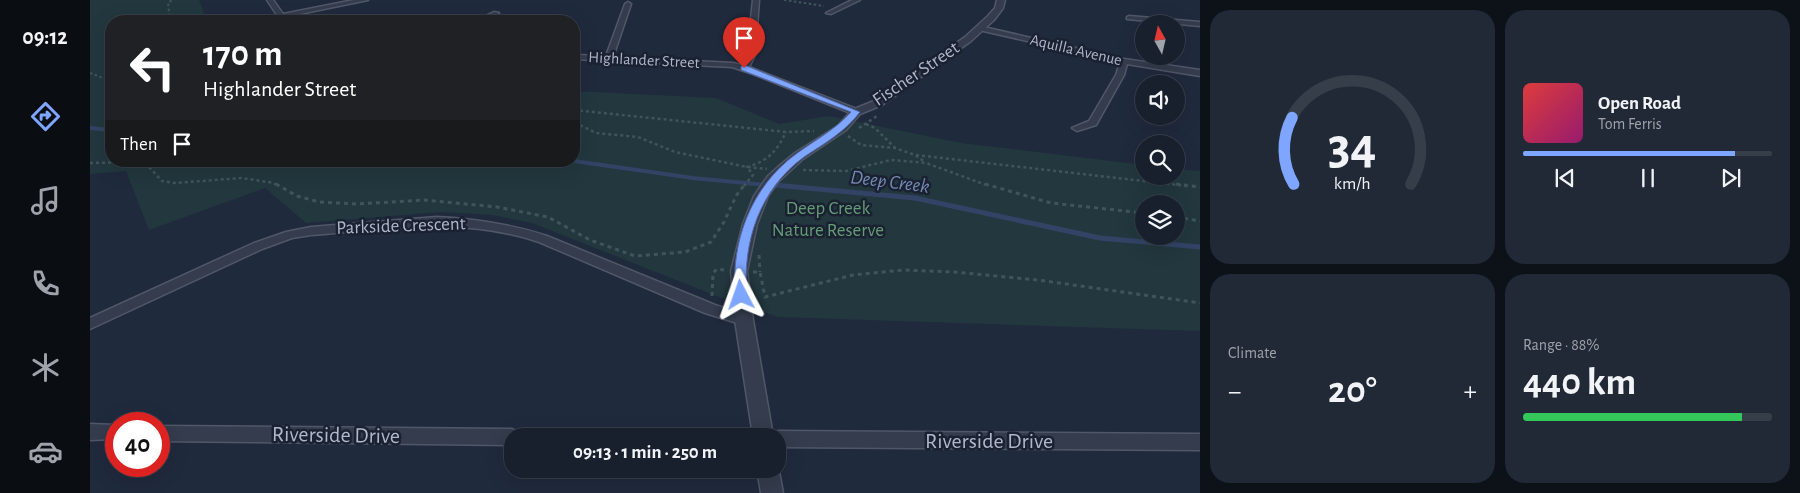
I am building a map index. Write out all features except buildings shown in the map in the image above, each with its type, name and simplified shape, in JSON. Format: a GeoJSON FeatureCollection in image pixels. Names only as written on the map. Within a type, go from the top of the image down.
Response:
{"type":"FeatureCollection","features":[{"type":"Feature","properties":{"kind":"street"},"geometry":{"type":"LineString","coordinates":[[270,0],[280,15]]}},
{"type":"Feature","properties":{"kind":"street"},"geometry":{"type":"LineString","coordinates":[[296,15],[365,0]]}},
{"type":"Feature","properties":{"kind":"street"},"geometry":{"type":"LineString","coordinates":[[744,68],[749,62],[751,55],[756,0]]}},
{"type":"Feature","properties":{"kind":"street"},"geometry":{"type":"LineString","coordinates":[[829,14],[857,0]]}},
{"type":"Feature","properties":{"kind":"street","name":"Fischer Street"},"geometry":{"type":"LineString","coordinates":[[762,428],[744,320],[739,271],[750,224],[769,185],[783,170],[839,136],[842,128],[856,112],[878,103],[982,28],[999,8],[1001,0]]}},
{"type":"Feature","properties":{"kind":"street"},"geometry":{"type":"LineString","coordinates":[[609,58],[628,4]]}},
{"type":"Feature","properties":{"kind":"street"},"geometry":{"type":"LineString","coordinates":[[492,15],[496,13]]}},
{"type":"Feature","properties":{"kind":"street"},"geometry":{"type":"LineString","coordinates":[[1129,18],[1200,24]]}},
{"type":"Feature","properties":{"kind":"street","name":"Aquilla Avenue"},"geometry":{"type":"LineString","coordinates":[[982,28],[1124,61],[1200,73]]}},
{"type":"Feature","properties":{"kind":"street","name":"Highlander Street"},"geometry":{"type":"LineString","coordinates":[[580,57],[722,64],[744,68],[856,112]]}},
{"type":"Feature","properties":{"kind":"street"},"geometry":{"type":"LineString","coordinates":[[1077,128],[1093,123],[1120,75],[1124,61]]}},
{"type":"Feature","properties":{"kind":"street","name":"Parkside Crescent"},"geometry":{"type":"LineString","coordinates":[[90,324],[258,246],[290,235],[336,228],[437,222],[472,223],[516,230],[543,239],[710,309],[744,320]]}},
{"type":"Feature","properties":{"kind":"street"},"geometry":{"type":"LineString","coordinates":[[90,432],[105,432]]}},
{"type":"Feature","properties":{"kind":"street","name":"Riverside Drive"},"geometry":{"type":"LineString","coordinates":[[170,433],[504,437]]}},
{"type":"Feature","properties":{"kind":"street","name":"Riverside Drive"},"geometry":{"type":"LineString","coordinates":[[786,439],[1200,442]]}},
{"type":"Feature","properties":{"kind":"street"},"geometry":{"type":"LineString","coordinates":[[770,478],[772,493]]}},
{"type":"Feature","properties":{"kind":"path"},"geometry":{"type":"LineString","coordinates":[[169,15],[168,3],[172,0]]}},
{"type":"Feature","properties":{"kind":"path"},"geometry":{"type":"LineString","coordinates":[[784,0],[840,8]]}},
{"type":"Feature","properties":{"kind":"path"},"geometry":{"type":"LineString","coordinates":[[90,73],[95,77],[105,78]]}},
{"type":"Feature","properties":{"kind":"path"},"geometry":{"type":"LineString","coordinates":[[580,111],[786,132],[815,131],[823,126],[839,136],[849,136],[880,114]]}},
{"type":"Feature","properties":{"kind":"path"},"geometry":{"type":"LineString","coordinates":[[865,124],[875,128],[895,148]]}},
{"type":"Feature","properties":{"kind":"path"},"geometry":{"type":"LineString","coordinates":[[580,126],[596,133],[638,137],[675,152],[747,167],[783,170]]}},
{"type":"Feature","properties":{"kind":"path"},"geometry":{"type":"LineString","coordinates":[[747,167],[765,162],[779,146],[786,132]]}},
{"type":"Feature","properties":{"kind":"path"},"geometry":{"type":"LineString","coordinates":[[839,136],[849,136],[861,145],[895,148],[915,155],[1200,186]]}},
{"type":"Feature","properties":{"kind":"path"},"geometry":{"type":"LineString","coordinates":[[915,155],[926,162],[990,186],[1052,203],[1135,211]]}},
{"type":"Feature","properties":{"kind":"path"},"geometry":{"type":"LineString","coordinates":[[809,165],[802,170],[846,171],[892,160],[926,162]]}},
{"type":"Feature","properties":{"kind":"path"},"geometry":{"type":"LineString","coordinates":[[90,163],[105,163]]}},
{"type":"Feature","properties":{"kind":"path"},"geometry":{"type":"LineString","coordinates":[[149,167],[162,181],[175,183],[242,178],[274,183],[297,196],[319,202],[356,204],[424,200],[497,206],[548,218],[590,240],[635,256],[685,252],[711,242],[724,222],[736,196],[753,175],[747,167]]}},
{"type":"Feature","properties":{"kind":"path"},"geometry":{"type":"LineString","coordinates":[[1185,218],[1200,221]]}},
{"type":"Feature","properties":{"kind":"path"},"geometry":{"type":"LineString","coordinates":[[758,249],[765,298],[853,276],[903,270],[954,272],[1038,280],[1200,303]]}},
{"type":"Feature","properties":{"kind":"path"},"geometry":{"type":"LineString","coordinates":[[710,309],[714,287],[714,273],[717,269],[760,272]]}},
{"type":"Feature","properties":{"kind":"green space","name":"Deep Creek Nature Reserve"},"geometry":{"type":"Polygon","coordinates":[[[90,0],[199,0],[205,15],[105,15],[105,167],[580,167],[580,91],[716,98],[779,124],[829,116],[961,143],[1135,164],[1135,185],[1185,185],[1185,170],[1200,171],[1200,331],[778,317],[719,297],[532,223],[492,215],[440,212],[306,223],[265,188],[149,230],[126,171],[90,174],[90,0]]]}},
{"type":"Feature","properties":{"kind":"waterway","name":"Deep Creek"},"geometry":{"type":"LineString","coordinates":[[90,128],[105,129]]}},
{"type":"Feature","properties":{"kind":"waterway","name":"Deep Creek"},"geometry":{"type":"LineString","coordinates":[[580,162],[693,178],[777,186]]}},
{"type":"Feature","properties":{"kind":"waterway","name":"Deep Creek"},"geometry":{"type":"LineString","coordinates":[[763,184],[915,198],[1100,238],[1200,247]]}},
{"type":"Feature","properties":{"kind":"route"},"geometry":{"type":"LineString","coordinates":[[741,295],[739,271],[745,240],[761,196],[773,179],[783,170],[799,156],[842,128],[856,112],[744,68]]}}]}
